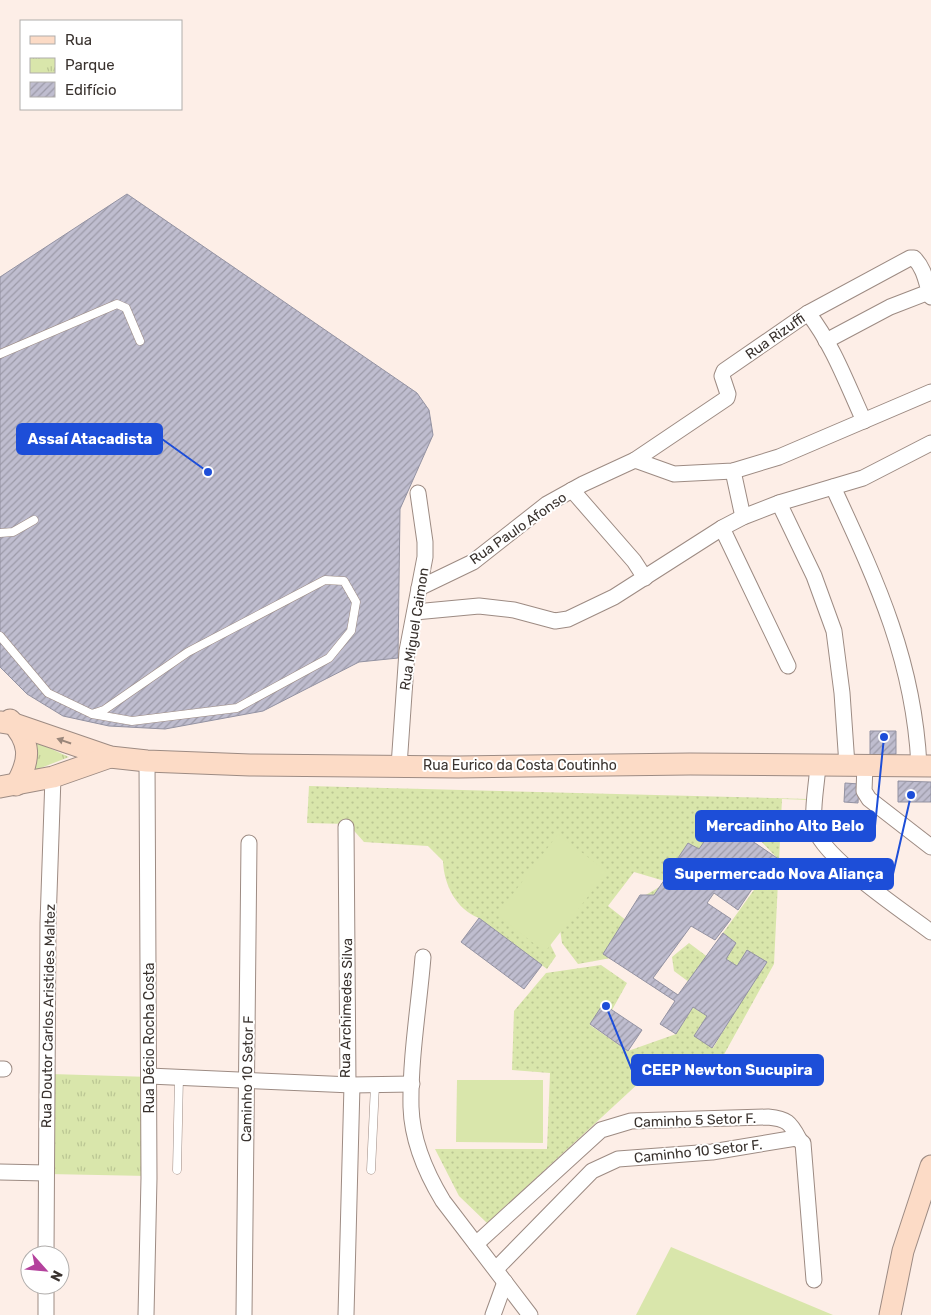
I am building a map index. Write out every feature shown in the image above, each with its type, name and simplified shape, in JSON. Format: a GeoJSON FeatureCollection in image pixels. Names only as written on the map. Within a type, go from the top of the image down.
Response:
{"type":"FeatureCollection","features":[{"type":"Feature","properties":{"kind":"main road","name":"Rua Eurico da Costa Coutinho"},"geometry":{"type":"LineString","coordinates":[[5,718],[110,757],[147,761],[250,765],[399,766],[818,764],[925,766]]}},
{"type":"Feature","properties":{"kind":"main road"},"geometry":{"type":"LineString","coordinates":[[5,718],[25,739],[27,755],[25,770],[8,786]]}},
{"type":"Feature","properties":{"kind":"main road","name":"Rua Eurico da Costa Coutinho"},"geometry":{"type":"LineString","coordinates":[[8,786],[53,777],[110,757]]}},
{"type":"Feature","properties":{"kind":"main road"},"geometry":{"type":"LineString","coordinates":[[890,1315],[903,1251],[931,1166]]}},
{"type":"Feature","properties":{"kind":"street","name":"Rua Rizuffi"},"geometry":{"type":"LineString","coordinates":[[635,460],[727,398],[728,394],[722,376],[724,371],[808,313],[910,258],[914,258],[925,275],[930,294]]}},
{"type":"Feature","properties":{"kind":"street"},"geometry":{"type":"LineString","coordinates":[[826,341],[890,307],[930,294]]}},
{"type":"Feature","properties":{"kind":"street"},"geometry":{"type":"LineString","coordinates":[[808,313],[826,341],[864,421]]}},
{"type":"Feature","properties":{"kind":"street"},"geometry":{"type":"LineString","coordinates":[[635,460],[674,474],[733,471],[778,458],[931,392]]}},
{"type":"Feature","properties":{"kind":"street"},"geometry":{"type":"LineString","coordinates":[[415,612],[480,606],[514,610],[555,621],[568,620],[614,597],[722,528],[743,517],[779,503],[882,470],[931,443]]}},
{"type":"Feature","properties":{"kind":"street","name":"Rua Paulo Afonso"},"geometry":{"type":"LineString","coordinates":[[419,588],[473,562],[546,504],[635,460]]}},
{"type":"Feature","properties":{"kind":"street"},"geometry":{"type":"LineString","coordinates":[[733,471],[743,517]]}},
{"type":"Feature","properties":{"kind":"street"},"geometry":{"type":"LineString","coordinates":[[833,486],[874,577],[898,641],[913,698],[925,766]]}},
{"type":"Feature","properties":{"kind":"street"},"geometry":{"type":"LineString","coordinates":[[572,490],[634,561],[645,578]]}},
{"type":"Feature","properties":{"kind":"street","name":"Rua Miguel Caimon"},"geometry":{"type":"LineString","coordinates":[[399,766],[407,651],[419,588],[425,542],[418,493]]}},
{"type":"Feature","properties":{"kind":"street"},"geometry":{"type":"LineString","coordinates":[[779,503],[817,584],[834,631],[842,693],[856,765],[864,791],[869,799],[931,847]]}},
{"type":"Feature","properties":{"kind":"street"},"geometry":{"type":"LineString","coordinates":[[722,528],[788,666]]}},
{"type":"Feature","properties":{"kind":"street","name":"Rua Décio Rocha Costa"},"geometry":{"type":"LineString","coordinates":[[146,1315],[150,1178],[147,761]]}},
{"type":"Feature","properties":{"kind":"street"},"geometry":{"type":"LineString","coordinates":[[818,764],[814,826],[818,838],[851,872],[931,932]]}},
{"type":"Feature","properties":{"kind":"street","name":"Rua Doutor Carlos Aristides Maltez"},"geometry":{"type":"LineString","coordinates":[[46,1245],[48,923],[53,777]]}},
{"type":"Feature","properties":{"kind":"street","name":"Rua Archimedes Silva"},"geometry":{"type":"LineString","coordinates":[[346,827],[350,1084],[346,1315]]}},
{"type":"Feature","properties":{"kind":"street","name":"Caminho 10 Setor F"},"geometry":{"type":"LineString","coordinates":[[244,1315],[248,843]]}},
{"type":"Feature","properties":{"kind":"street"},"geometry":{"type":"LineString","coordinates":[[423,957],[411,1108],[421,1157],[430,1180],[442,1201],[530,1315]]}},
{"type":"Feature","properties":{"kind":"street","name":"Rua Archimedes Silva"},"geometry":{"type":"LineString","coordinates":[[149,1076],[350,1084]]}},
{"type":"Feature","properties":{"kind":"street"},"geometry":{"type":"LineString","coordinates":[[350,1084],[412,1084]]}},
{"type":"Feature","properties":{"kind":"street","name":"Caminho 5 Setor F."},"geometry":{"type":"LineString","coordinates":[[476,1244],[601,1130],[614,1125],[631,1121],[768,1117],[784,1119],[789,1123],[799,1139]]}},
{"type":"Feature","properties":{"kind":"street","name":"Caminho 10 Setor F."},"geometry":{"type":"LineString","coordinates":[[496,1269],[583,1179],[605,1164],[618,1159],[649,1155],[712,1152],[792,1138],[799,1139]]}},
{"type":"Feature","properties":{"kind":"street"},"geometry":{"type":"LineString","coordinates":[[799,1139],[803,1143],[814,1280]]}},
{"type":"Feature","properties":{"kind":"street"},"geometry":{"type":"LineString","coordinates":[[0,1172],[46,1173]]}},
{"type":"Feature","properties":{"kind":"street"},"geometry":{"type":"LineString","coordinates":[[492,1315],[505,1282]]}},
{"type":"Feature","properties":{"kind":"street"},"geometry":{"type":"LineString","coordinates":[[46,1295],[46,1315]]}},
{"type":"Feature","properties":{"kind":"lane"},"geometry":{"type":"LineString","coordinates":[[0,354],[117,304],[126,308],[140,341]]}},
{"type":"Feature","properties":{"kind":"lane"},"geometry":{"type":"LineString","coordinates":[[0,533],[14,532],[34,520]]}},
{"type":"Feature","properties":{"kind":"lane"},"geometry":{"type":"LineString","coordinates":[[0,636],[48,693],[92,714],[132,720],[237,708],[329,658],[351,631],[356,602],[344,581],[325,580],[188,652],[104,710],[92,714]]}},
{"type":"Feature","properties":{"kind":"lane"},"geometry":{"type":"LineString","coordinates":[[177,1170],[179,1077]]}},
{"type":"Feature","properties":{"kind":"lane"},"geometry":{"type":"LineString","coordinates":[[371,1170],[375,1085]]}},
{"type":"Feature","properties":{"kind":"green space"},"geometry":{"type":"Polygon","coordinates":[[[36,742],[69,757],[33,771],[36,742]]]}},
{"type":"Feature","properties":{"kind":"green space"},"geometry":{"type":"Polygon","coordinates":[[[309,786],[809,799],[809,800],[782,799],[774,964],[716,1069],[641,1081],[487,1223],[459,1196],[435,1149],[547,1149],[550,1073],[512,1070],[514,1011],[546,973],[601,965],[627,983],[612,1010],[603,1004],[590,1025],[628,1051],[676,1034],[693,1007],[707,1016],[695,1036],[713,1048],[731,1018],[695,994],[697,988],[674,971],[672,957],[689,943],[721,967],[736,943],[723,933],[777,858],[756,836],[717,817],[705,835],[707,848],[699,849],[688,843],[674,864],[695,918],[644,896],[668,882],[634,872],[608,906],[627,921],[611,958],[578,964],[562,943],[559,922],[544,932],[556,956],[547,969],[464,909],[449,887],[443,861],[428,846],[364,842],[348,824],[307,823],[309,786]]]}},
{"type":"Feature","properties":{"kind":"green space"},"geometry":{"type":"Polygon","coordinates":[[[558,834],[607,872],[545,952],[497,915],[558,834]]]}},
{"type":"Feature","properties":{"kind":"green space"},"geometry":{"type":"Polygon","coordinates":[[[51,1074],[151,1077],[148,1176],[48,1174],[51,1074]]]}},
{"type":"Feature","properties":{"kind":"green space"},"geometry":{"type":"Polygon","coordinates":[[[457,1080],[543,1080],[543,1143],[456,1142],[457,1080]]]}},
{"type":"Feature","properties":{"kind":"green space"},"geometry":{"type":"Polygon","coordinates":[[[671,1247],[833,1315],[636,1315],[671,1247]]]}},
{"type":"Feature","properties":{"kind":"building"},"geometry":{"type":"Polygon","coordinates":[[[127,194],[417,393],[429,410],[433,435],[400,509],[398,658],[359,662],[263,711],[165,729],[109,726],[63,716],[27,694],[0,667],[0,277],[127,194]]]}},
{"type":"Feature","properties":{"kind":"building"},"geometry":{"type":"Polygon","coordinates":[[[870,731],[896,731],[896,754],[870,755],[870,731]]]}},
{"type":"Feature","properties":{"kind":"building"},"geometry":{"type":"Polygon","coordinates":[[[898,781],[931,782],[931,802],[898,802],[898,781]]]}},
{"type":"Feature","properties":{"kind":"building"},"geometry":{"type":"Polygon","coordinates":[[[845,783],[859,784],[858,803],[844,802],[845,783]]]}},
{"type":"Feature","properties":{"kind":"building"},"geometry":{"type":"Polygon","coordinates":[[[717,817],[777,858],[762,880],[737,862],[732,870],[754,886],[738,910],[714,893],[707,903],[731,919],[715,940],[691,926],[653,978],[678,995],[723,933],[736,943],[726,959],[737,966],[747,950],[767,962],[712,1048],[694,1036],[707,1016],[693,1007],[676,1034],[660,1024],[675,1001],[603,954],[640,895],[654,895],[669,873],[677,878],[683,870],[674,864],[688,843],[699,849],[706,839],[705,835],[717,817]]]}},
{"type":"Feature","properties":{"kind":"building"},"geometry":{"type":"Polygon","coordinates":[[[479,918],[542,965],[524,989],[461,942],[479,918]]]}},
{"type":"Feature","properties":{"kind":"building"},"geometry":{"type":"Polygon","coordinates":[[[603,1004],[642,1030],[628,1051],[590,1024],[603,1004]]]}},
{"type":"Feature","properties":{"kind":"place","name":"Assaí Atacadista"},"geometry":{"type":"Point","coordinates":[208,472]}},
{"type":"Feature","properties":{"kind":"place","name":"Mercadinho Alto Belo"},"geometry":{"type":"Point","coordinates":[884,737]}},
{"type":"Feature","properties":{"kind":"place","name":"Supermercado Nova Aliança"},"geometry":{"type":"Point","coordinates":[911,795]}},
{"type":"Feature","properties":{"kind":"place","name":"CEEP Newton Sucupira"},"geometry":{"type":"Point","coordinates":[606,1006]}}]}
